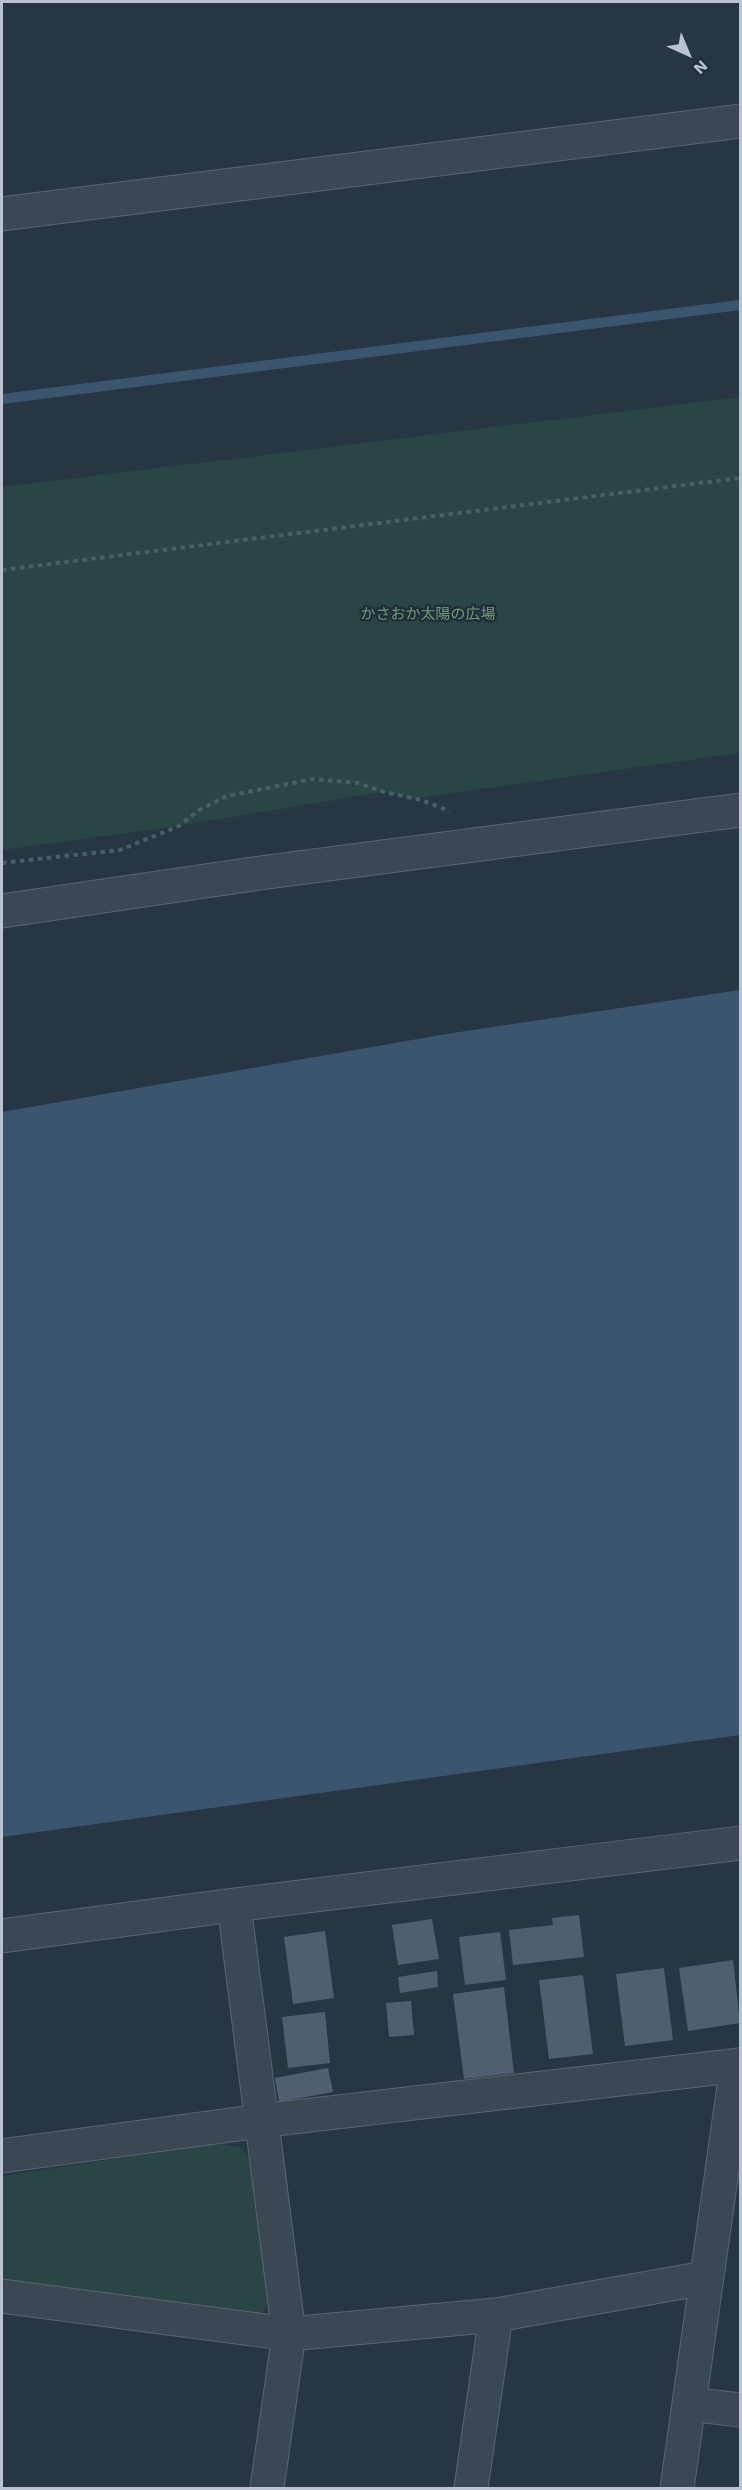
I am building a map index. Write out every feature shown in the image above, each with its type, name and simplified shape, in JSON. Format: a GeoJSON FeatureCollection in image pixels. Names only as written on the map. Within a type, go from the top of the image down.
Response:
{"type":"FeatureCollection","features":[{"type":"Feature","properties":{"kind":"street"},"geometry":{"type":"LineString","coordinates":[[2,214],[741,121]]}},
{"type":"Feature","properties":{"kind":"street"},"geometry":{"type":"LineString","coordinates":[[2,911],[260,873],[741,810]]}},
{"type":"Feature","properties":{"kind":"street"},"geometry":{"type":"LineString","coordinates":[[2,1936],[741,1843]]}},
{"type":"Feature","properties":{"kind":"street"},"geometry":{"type":"LineString","coordinates":[[234,1905],[289,2334],[267,2488]]}},
{"type":"Feature","properties":{"kind":"street"},"geometry":{"type":"LineString","coordinates":[[2,2156],[260,2121],[739,2065],[705,2278],[677,2488]]}},
{"type":"Feature","properties":{"kind":"street"},"geometry":{"type":"LineString","coordinates":[[2,2296],[289,2334],[496,2315],[705,2278]]}},
{"type":"Feature","properties":{"kind":"street"},"geometry":{"type":"LineString","coordinates":[[471,2488],[496,2315]]}},
{"type":"Feature","properties":{"kind":"street"},"geometry":{"type":"LineString","coordinates":[[689,2404],[741,2410]]}},
{"type":"Feature","properties":{"kind":"path"},"geometry":{"type":"LineString","coordinates":[[2,570],[741,478]]}},
{"type":"Feature","properties":{"kind":"path"},"geometry":{"type":"LineString","coordinates":[[2,863],[120,850],[179,826],[199,810],[227,796],[313,779],[358,783],[384,792],[421,800],[456,814]]}},
{"type":"Feature","properties":{"kind":"green space","name":"かさおか太陽の広場"},"geometry":{"type":"Polygon","coordinates":[[[740,397],[740,753],[410,799],[384,792],[179,826],[2,850],[2,487],[740,397]]]}},
{"type":"Feature","properties":{"kind":"green space"},"geometry":{"type":"Polygon","coordinates":[[[219,2143],[240,2148],[250,2158],[269,2304],[256,2319],[2,2280],[2,2176],[219,2143]]]}},
{"type":"Feature","properties":{"kind":"water"},"geometry":{"type":"Polygon","coordinates":[[[740,990],[740,1735],[2,1837],[2,1112],[446,1034],[740,990]]]}},
{"type":"Feature","properties":{"kind":"building"},"geometry":{"type":"Polygon","coordinates":[[[579,1915],[584,1957],[513,1965],[509,1930],[553,1925],[552,1918],[579,1915]]]}},
{"type":"Feature","properties":{"kind":"building"},"geometry":{"type":"Polygon","coordinates":[[[432,1919],[439,1959],[398,1965],[392,1925],[432,1919]]]}},
{"type":"Feature","properties":{"kind":"building"},"geometry":{"type":"Polygon","coordinates":[[[325,1931],[334,1998],[293,2004],[284,1937],[325,1931]]]}},
{"type":"Feature","properties":{"kind":"building"},"geometry":{"type":"Polygon","coordinates":[[[500,1932],[506,1980],[465,1985],[459,1937],[500,1932]]]}},
{"type":"Feature","properties":{"kind":"building"},"geometry":{"type":"Polygon","coordinates":[[[733,1960],[740,2023],[688,2031],[679,1968],[733,1960]]]}},
{"type":"Feature","properties":{"kind":"building"},"geometry":{"type":"Polygon","coordinates":[[[664,1968],[673,2040],[625,2046],[616,1974],[664,1968]]]}},
{"type":"Feature","properties":{"kind":"building"},"geometry":{"type":"Polygon","coordinates":[[[437,1971],[438,1987],[400,1993],[398,1977],[437,1971]]]}},
{"type":"Feature","properties":{"kind":"building"},"geometry":{"type":"Polygon","coordinates":[[[583,1975],[593,2054],[549,2059],[539,1980],[583,1975]]]}},
{"type":"Feature","properties":{"kind":"building"},"geometry":{"type":"Polygon","coordinates":[[[504,1987],[514,2073],[464,2079],[453,1994],[504,1987]]]}},
{"type":"Feature","properties":{"kind":"building"},"geometry":{"type":"Polygon","coordinates":[[[411,2001],[414,2035],[389,2037],[386,2003],[411,2001]]]}},
{"type":"Feature","properties":{"kind":"building"},"geometry":{"type":"Polygon","coordinates":[[[325,2012],[330,2063],[288,2068],[282,2017],[325,2012]]]}},
{"type":"Feature","properties":{"kind":"building"},"geometry":{"type":"Polygon","coordinates":[[[328,2068],[333,2092],[279,2102],[275,2078],[328,2068]]]}},
{"type":"Feature","properties":{"kind":"waterway"},"geometry":{"type":"LineString","coordinates":[[2,399],[740,305]]}}]}
